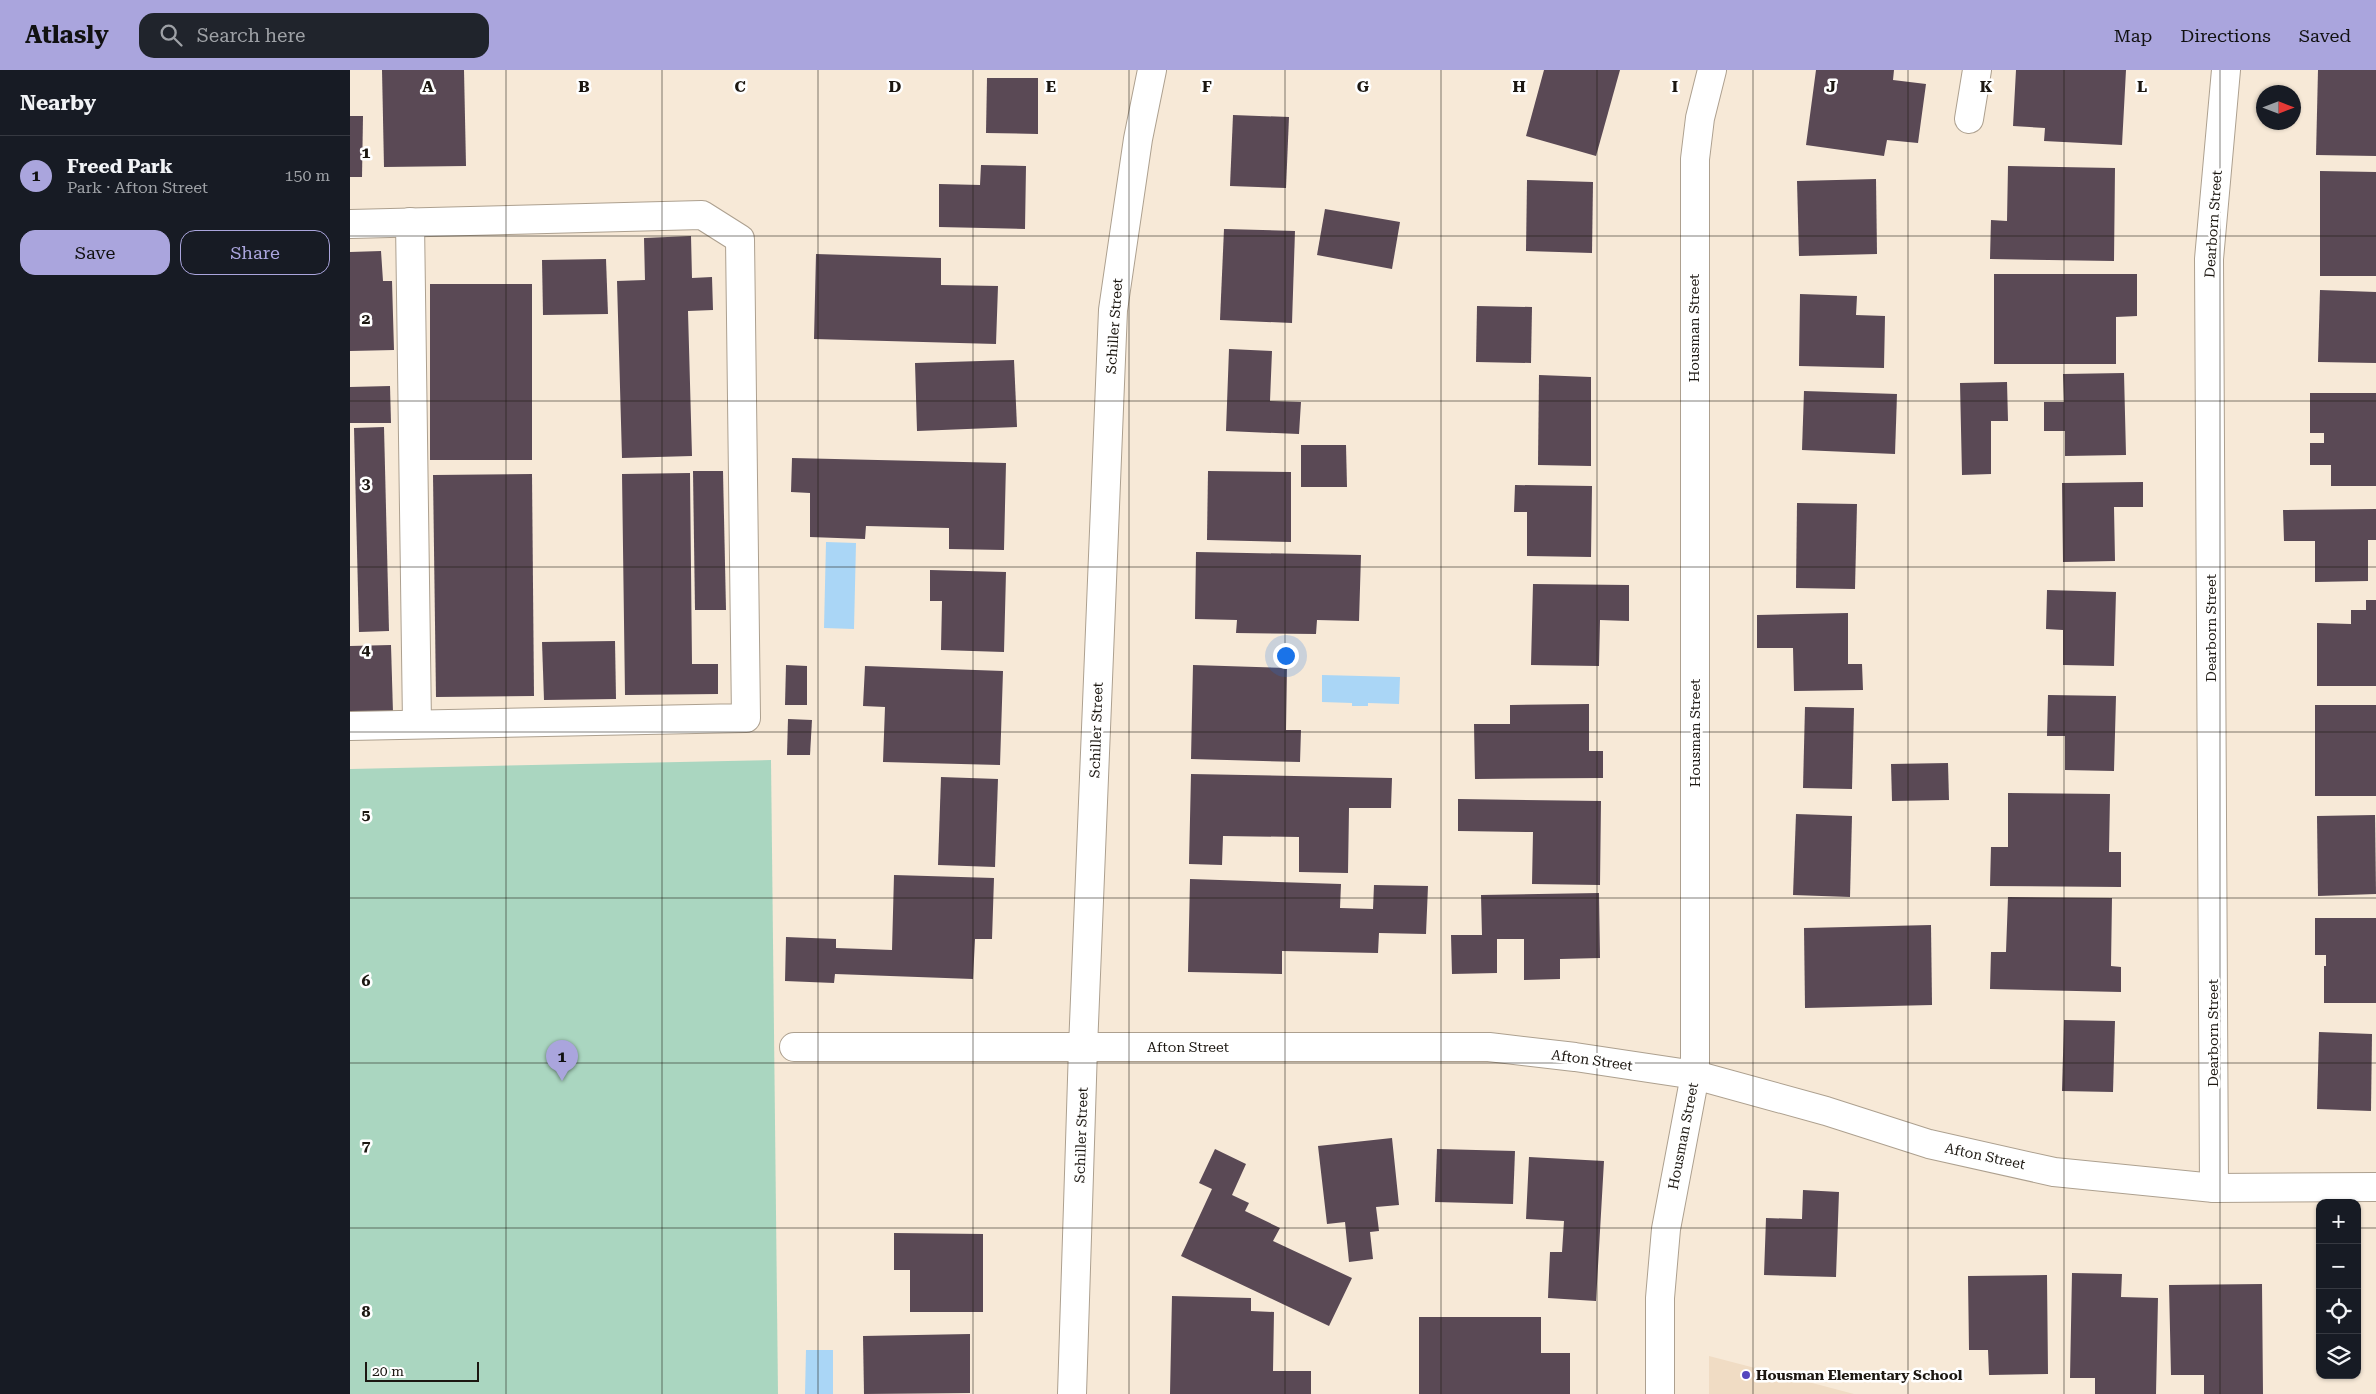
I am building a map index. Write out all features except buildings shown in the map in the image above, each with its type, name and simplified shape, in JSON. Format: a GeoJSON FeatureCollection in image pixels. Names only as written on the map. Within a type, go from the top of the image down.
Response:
{"type":"FeatureCollection","features":[{"type":"Feature","properties":{"kind":"street","name":"Schiller Street"},"geometry":{"type":"LineString","coordinates":[[1072,1394],[1083,1048],[1113,310],[1138,139],[1152,70]]}},
{"type":"Feature","properties":{"kind":"street","name":"Housman Street"},"geometry":{"type":"LineString","coordinates":[[1660,1394],[1660,1298],[1666,1228],[1695,1075],[1695,160],[1700,118],[1712,70]]}},
{"type":"Feature","properties":{"kind":"street"},"geometry":{"type":"LineString","coordinates":[[1969,119],[1977,70]]}},
{"type":"Feature","properties":{"kind":"street","name":"Dearborn Street"},"geometry":{"type":"LineString","coordinates":[[2214,1188],[2209,259],[2226,70]]}},
{"type":"Feature","properties":{"kind":"street"},"geometry":{"type":"LineString","coordinates":[[350,224],[702,215],[740,239],[746,718],[350,726]]}},
{"type":"Feature","properties":{"kind":"street"},"geometry":{"type":"LineString","coordinates":[[410,222],[417,724]]}},
{"type":"Feature","properties":{"kind":"street","name":"Afton Street"},"geometry":{"type":"LineString","coordinates":[[794,1047],[1489,1047],[1575,1057],[1695,1075],[1826,1111],[1929,1144],[2054,1172],[2214,1188],[2376,1187]]}},
{"type":"Feature","properties":{"kind":"shaded area","name":"Housman Elementary School"},"geometry":{"type":"Polygon","coordinates":[[[1709,1356],[1854,1394],[1709,1394],[1709,1356]]]}},
{"type":"Feature","properties":{"kind":"green space"},"geometry":{"type":"Polygon","coordinates":[[[771,760],[778,1394],[350,1394],[350,769],[771,760]]]}},
{"type":"Feature","properties":{"kind":"water"},"geometry":{"type":"Polygon","coordinates":[[[826,542],[856,543],[854,629],[824,628],[826,542]]]}},
{"type":"Feature","properties":{"kind":"water"},"geometry":{"type":"Polygon","coordinates":[[[1322,675],[1400,677],[1399,704],[1368,703],[1368,706],[1352,706],[1352,703],[1322,702],[1322,675]]]}},
{"type":"Feature","properties":{"kind":"water"},"geometry":{"type":"Polygon","coordinates":[[[806,1350],[833,1350],[833,1394],[805,1394],[806,1350]]]}},
{"type":"Feature","properties":{"kind":"place","name":"Freed Park"},"geometry":{"type":"Point","coordinates":[562,1081]}},
{"type":"Feature","properties":{"kind":"place","name":"Housman Elementary School"},"geometry":{"type":"Point","coordinates":[1746,1375]}}]}
